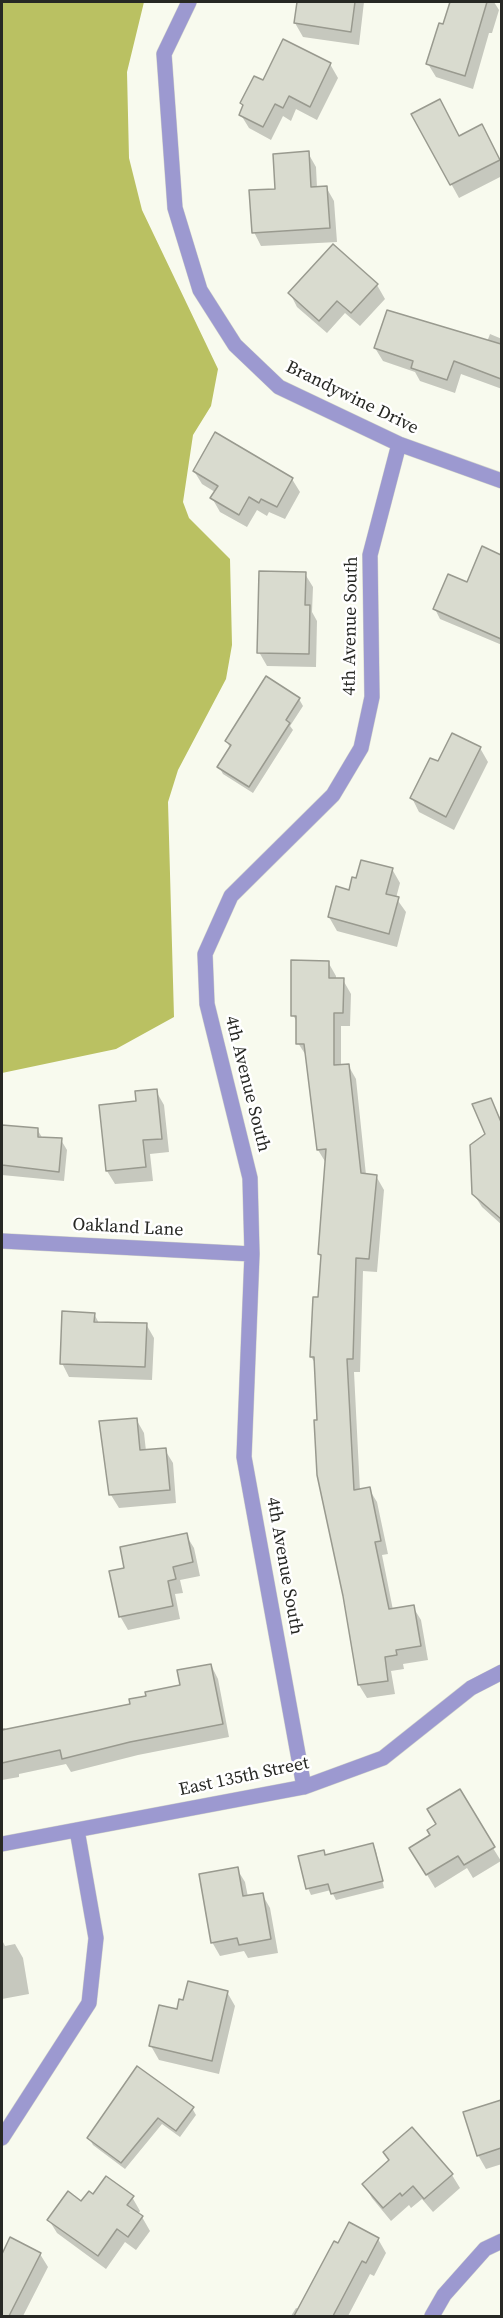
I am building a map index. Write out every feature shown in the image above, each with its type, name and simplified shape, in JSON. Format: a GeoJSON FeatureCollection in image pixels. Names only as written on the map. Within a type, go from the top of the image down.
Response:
{"type":"FeatureCollection","features":[{"type":"Feature","properties":{"kind":"street","name":"Brandywine Drive"},"geometry":{"type":"LineString","coordinates":[[189,2],[164,54],[175,208],[200,290],[235,345],[279,387],[399,444],[501,481]]}},
{"type":"Feature","properties":{"kind":"street","name":"4th Avenue South"},"geometry":{"type":"LineString","coordinates":[[304,1787],[244,1457],[252,1254],[250,1178],[207,1004],[205,954],[231,896],[333,795],[361,748],[372,697],[370,555],[399,444]]}},
{"type":"Feature","properties":{"kind":"street","name":"Oakland Lane"},"geometry":{"type":"LineString","coordinates":[[2,1240],[252,1254]]}},
{"type":"Feature","properties":{"kind":"street","name":"East 135th Street"},"geometry":{"type":"LineString","coordinates":[[2,1844],[304,1787],[383,1758],[471,1688],[501,1672]]}},
{"type":"Feature","properties":{"kind":"street"},"geometry":{"type":"LineString","coordinates":[[2,2138],[89,2003],[96,1938],[77,1830]]}},
{"type":"Feature","properties":{"kind":"street"},"geometry":{"type":"LineString","coordinates":[[432,2316],[444,2295],[485,2249],[501,2241]]}},
{"type":"Feature","properties":{"kind":"green space"},"geometry":{"type":"Polygon","coordinates":[[[2,2],[144,2],[127,72],[129,158],[142,210],[218,369],[211,406],[193,435],[183,502],[189,518],[230,559],[232,645],[226,679],[178,770],[168,802],[174,1017],[116,1049],[2,1073],[2,2]]]}},
{"type":"Feature","properties":{"kind":"building"},"geometry":{"type":"Polygon","coordinates":[[[297,2],[355,2],[351,32],[294,23],[297,2]]]}},
{"type":"Feature","properties":{"kind":"building"},"geometry":{"type":"Polygon","coordinates":[[[450,2],[487,2],[465,76],[426,64],[439,23],[443,24],[450,2]]]}},
{"type":"Feature","properties":{"kind":"building"},"geometry":{"type":"Polygon","coordinates":[[[283,39],[331,63],[310,107],[289,96],[283,108],[275,104],[263,127],[239,115],[243,105],[240,103],[254,76],[263,80],[283,39]]]}},
{"type":"Feature","properties":{"kind":"building"},"geometry":{"type":"Polygon","coordinates":[[[440,99],[459,136],[482,124],[500,160],[450,185],[411,114],[440,99]]]}},
{"type":"Feature","properties":{"kind":"building"},"geometry":{"type":"Polygon","coordinates":[[[309,151],[311,187],[327,186],[330,228],[252,233],[249,190],[275,189],[273,154],[309,151]]]}},
{"type":"Feature","properties":{"kind":"building"},"geometry":{"type":"Polygon","coordinates":[[[333,244],[378,284],[351,313],[337,301],[319,321],[288,293],[333,244]]]}},
{"type":"Feature","properties":{"kind":"building"},"geometry":{"type":"Polygon","coordinates":[[[387,310],[501,344],[501,379],[454,361],[447,380],[411,368],[413,361],[374,348],[387,310]]]}},
{"type":"Feature","properties":{"kind":"building"},"geometry":{"type":"Polygon","coordinates":[[[215,432],[293,478],[277,507],[261,499],[259,503],[249,497],[239,515],[210,498],[218,486],[193,471],[215,432]]]}},
{"type":"Feature","properties":{"kind":"building"},"geometry":{"type":"Polygon","coordinates":[[[482,546],[501,555],[501,639],[433,609],[448,574],[467,582],[482,546]]]}},
{"type":"Feature","properties":{"kind":"building"},"geometry":{"type":"Polygon","coordinates":[[[259,571],[306,572],[305,605],[310,605],[309,654],[257,653],[259,571]]]}},
{"type":"Feature","properties":{"kind":"building"},"geometry":{"type":"Polygon","coordinates":[[[266,676],[300,698],[286,720],[290,723],[249,787],[217,767],[231,745],[225,741],[266,676]]]}},
{"type":"Feature","properties":{"kind":"building"},"geometry":{"type":"Polygon","coordinates":[[[452,733],[481,747],[446,817],[410,798],[430,758],[438,761],[452,733]]]}},
{"type":"Feature","properties":{"kind":"building"},"geometry":{"type":"Polygon","coordinates":[[[361,860],[393,868],[386,894],[399,897],[389,934],[328,917],[336,886],[349,890],[352,877],[356,878],[361,860]]]}},
{"type":"Feature","properties":{"kind":"building"},"geometry":{"type":"Polygon","coordinates":[[[291,960],[329,961],[329,978],[344,978],[343,1013],[334,1013],[334,1065],[349,1064],[361,1173],[377,1175],[369,1259],[356,1258],[353,1359],[347,1359],[354,1490],[370,1487],[381,1541],[375,1542],[389,1609],[414,1605],[421,1646],[396,1650],[397,1655],[385,1657],[388,1681],[358,1685],[343,1596],[317,1475],[314,1357],[310,1357],[313,1297],[318,1297],[321,1255],[318,1254],[326,1149],[317,1150],[304,1044],[296,1044],[296,1016],[291,1016],[291,960]]]}},
{"type":"Feature","properties":{"kind":"building"},"geometry":{"type":"Polygon","coordinates":[[[157,1089],[162,1139],[143,1140],[146,1167],[106,1171],[99,1105],[136,1101],[135,1091],[157,1089]]]}},
{"type":"Feature","properties":{"kind":"building"},"geometry":{"type":"Polygon","coordinates":[[[491,1098],[501,1122],[501,1219],[472,1194],[470,1145],[485,1134],[472,1104],[491,1098]]]}},
{"type":"Feature","properties":{"kind":"building"},"geometry":{"type":"Polygon","coordinates":[[[2,1125],[38,1128],[38,1137],[62,1138],[59,1172],[2,1165],[2,1125]]]}},
{"type":"Feature","properties":{"kind":"building"},"geometry":{"type":"Polygon","coordinates":[[[62,1311],[95,1313],[94,1322],[147,1323],[145,1367],[60,1364],[62,1311]]]}},
{"type":"Feature","properties":{"kind":"building"},"geometry":{"type":"Polygon","coordinates":[[[137,1418],[140,1450],[166,1448],[170,1490],[109,1495],[99,1421],[137,1418]]]}},
{"type":"Feature","properties":{"kind":"building"},"geometry":{"type":"Polygon","coordinates":[[[187,1533],[193,1562],[173,1567],[176,1579],[168,1581],[173,1606],[119,1617],[109,1571],[124,1568],[120,1547],[187,1533]]]}},
{"type":"Feature","properties":{"kind":"building"},"geometry":{"type":"Polygon","coordinates":[[[211,1664],[223,1724],[130,1742],[62,1759],[60,1750],[2,1763],[2,1730],[130,1704],[129,1699],[146,1696],[145,1692],[180,1685],[177,1670],[211,1664]]]}},
{"type":"Feature","properties":{"kind":"building"},"geometry":{"type":"Polygon","coordinates":[[[460,1789],[495,1847],[464,1865],[458,1856],[426,1875],[409,1848],[430,1835],[427,1830],[436,1824],[427,1809],[460,1789]]]}},
{"type":"Feature","properties":{"kind":"building"},"geometry":{"type":"Polygon","coordinates":[[[373,1843],[383,1881],[331,1894],[328,1884],[306,1889],[298,1856],[324,1850],[325,1855],[373,1843]]]}},
{"type":"Feature","properties":{"kind":"building"},"geometry":{"type":"Polygon","coordinates":[[[238,1867],[243,1896],[263,1893],[271,1939],[239,1945],[237,1938],[211,1943],[199,1874],[238,1867]]]}},
{"type":"Feature","properties":{"kind":"building"},"geometry":{"type":"Polygon","coordinates":[[[188,1981],[228,1991],[212,2061],[149,2046],[159,2005],[177,2009],[179,1999],[183,2000],[188,1981]]]}},
{"type":"Feature","properties":{"kind":"building"},"geometry":{"type":"Polygon","coordinates":[[[137,2066],[194,2107],[176,2131],[158,2118],[121,2163],[87,2138],[137,2066]]]}},
{"type":"Feature","properties":{"kind":"building"},"geometry":{"type":"Polygon","coordinates":[[[501,2100],[501,2148],[477,2156],[463,2112],[501,2100]]]}},
{"type":"Feature","properties":{"kind":"building"},"geometry":{"type":"Polygon","coordinates":[[[412,2127],[453,2174],[424,2199],[413,2186],[402,2196],[400,2193],[383,2208],[362,2184],[389,2160],[383,2152],[412,2127]]]}},
{"type":"Feature","properties":{"kind":"building"},"geometry":{"type":"Polygon","coordinates":[[[106,2176],[134,2196],[127,2205],[143,2216],[128,2237],[117,2229],[98,2256],[47,2220],[68,2191],[81,2201],[89,2191],[93,2194],[106,2176]]]}},
{"type":"Feature","properties":{"kind":"building"},"geometry":{"type":"Polygon","coordinates":[[[349,2222],[379,2238],[366,2263],[362,2261],[333,2316],[294,2316],[334,2241],[338,2243],[349,2222]]]}},
{"type":"Feature","properties":{"kind":"building"},"geometry":{"type":"Polygon","coordinates":[[[10,2237],[41,2253],[9,2316],[2,2316],[2,2254],[10,2237]]]}}]}
